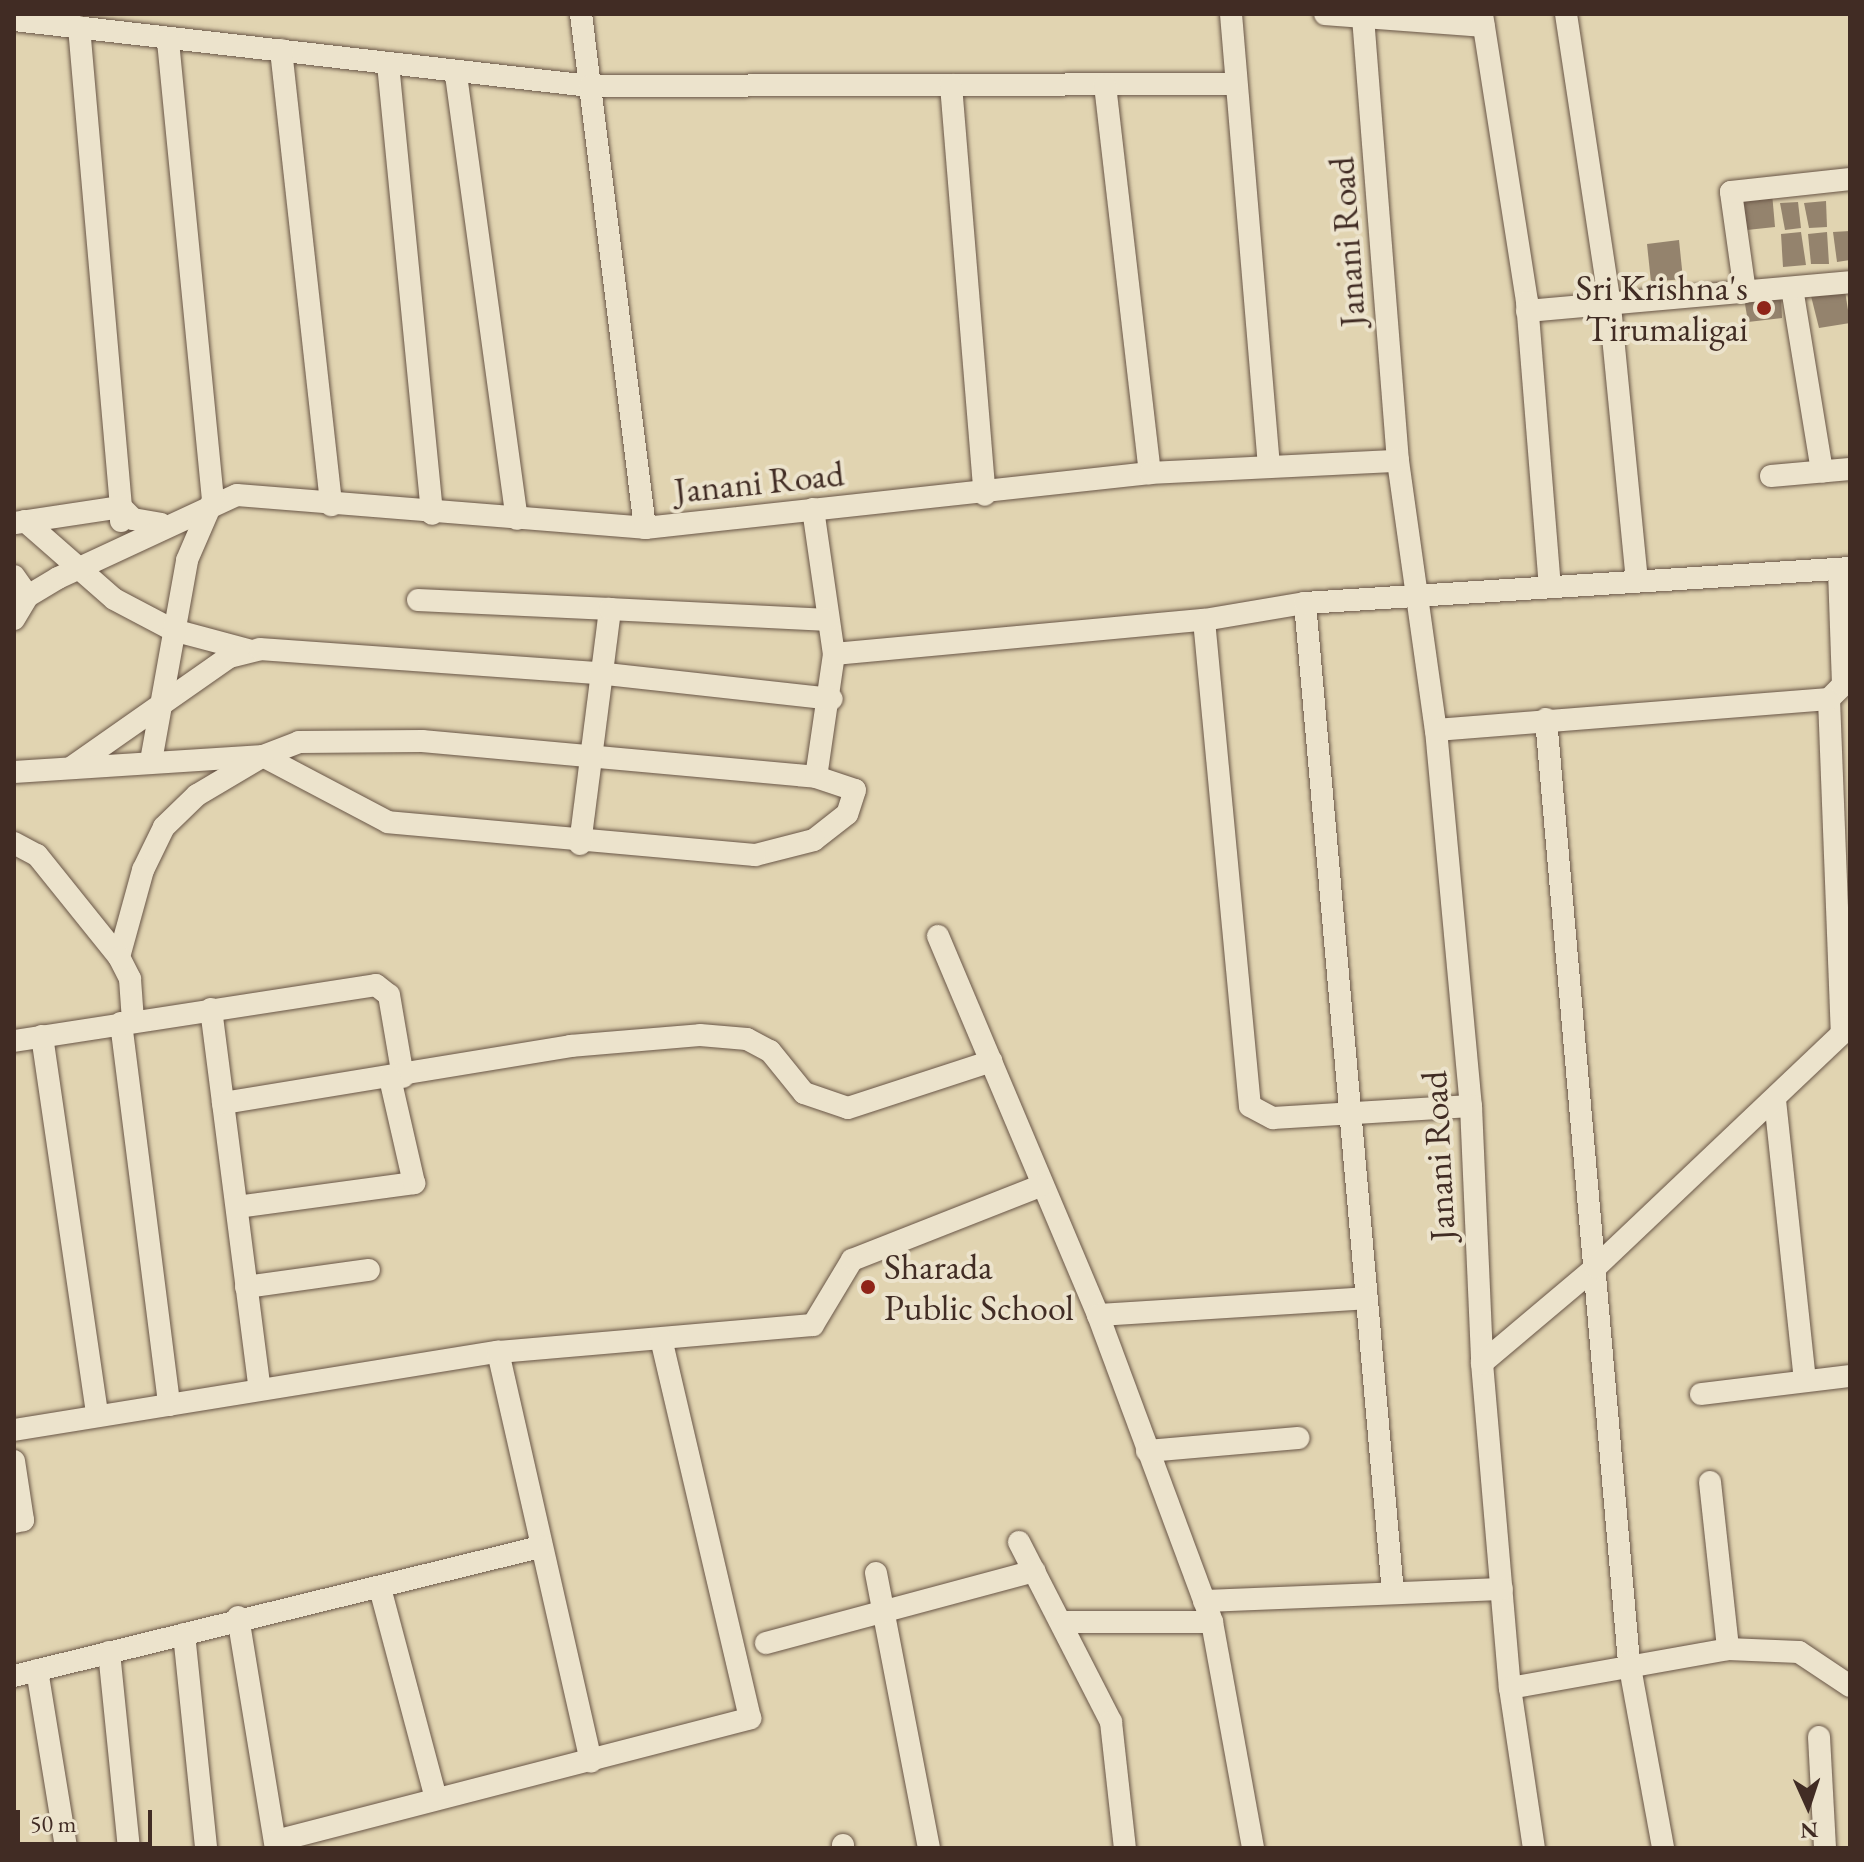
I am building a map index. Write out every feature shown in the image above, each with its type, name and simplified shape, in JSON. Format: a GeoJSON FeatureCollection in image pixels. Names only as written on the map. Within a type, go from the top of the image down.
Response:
{"type":"FeatureCollection","features":[{"type":"Feature","properties":{"kind":"street","name":"Janani Road"},"geometry":{"type":"LineString","coordinates":[[581,14],[645,528],[813,509],[985,495],[1150,473],[1269,464],[1398,461]]}},
{"type":"Feature","properties":{"kind":"street"},"geometry":{"type":"LineString","coordinates":[[1231,14],[1269,464]]}},
{"type":"Feature","properties":{"kind":"street"},"geometry":{"type":"LineString","coordinates":[[1325,14],[1483,20],[1527,311],[1550,585]]}},
{"type":"Feature","properties":{"kind":"street"},"geometry":{"type":"LineString","coordinates":[[1566,14],[1610,306],[1637,580]]}},
{"type":"Feature","properties":{"kind":"street","name":"Janani Road"},"geometry":{"type":"LineString","coordinates":[[1363,17],[1398,461],[1436,730],[1471,1106],[1482,1363],[1510,1688],[1534,1848]]}},
{"type":"Feature","properties":{"kind":"street"},"geometry":{"type":"LineString","coordinates":[[14,20],[281,50],[456,75],[590,86],[1236,84]]}},
{"type":"Feature","properties":{"kind":"street"},"geometry":{"type":"LineString","coordinates":[[79,27],[121,507],[119,548]]}},
{"type":"Feature","properties":{"kind":"street"},"geometry":{"type":"LineString","coordinates":[[151,761],[156,708],[187,560],[213,500],[168,39]]}},
{"type":"Feature","properties":{"kind":"street"},"geometry":{"type":"LineString","coordinates":[[281,50],[331,505]]}},
{"type":"Feature","properties":{"kind":"street"},"geometry":{"type":"LineString","coordinates":[[388,64],[432,514]]}},
{"type":"Feature","properties":{"kind":"street"},"geometry":{"type":"LineString","coordinates":[[456,75],[517,519]]}},
{"type":"Feature","properties":{"kind":"street"},"geometry":{"type":"LineString","coordinates":[[951,85],[985,495]]}},
{"type":"Feature","properties":{"kind":"street"},"geometry":{"type":"LineString","coordinates":[[1105,85],[1150,473]]}},
{"type":"Feature","properties":{"kind":"street"},"geometry":{"type":"LineString","coordinates":[[1745,292],[1731,192],[1850,179]]}},
{"type":"Feature","properties":{"kind":"street"},"geometry":{"type":"LineString","coordinates":[[1527,311],[1610,306],[1850,282]]}},
{"type":"Feature","properties":{"kind":"street"},"geometry":{"type":"LineString","coordinates":[[1792,288],[1822,472]]}},
{"type":"Feature","properties":{"kind":"street"},"geometry":{"type":"LineString","coordinates":[[1771,476],[1850,469]]}},
{"type":"Feature","properties":{"kind":"street"},"geometry":{"type":"LineString","coordinates":[[14,619],[28,596],[161,524],[213,500],[276,496],[331,505],[432,514],[645,528]]}},
{"type":"Feature","properties":{"kind":"street"},"geometry":{"type":"LineString","coordinates":[[20,522],[121,507]]}},
{"type":"Feature","properties":{"kind":"street"},"geometry":{"type":"LineString","coordinates":[[121,507],[133,519],[161,524]]}},
{"type":"Feature","properties":{"kind":"street"},"geometry":{"type":"LineString","coordinates":[[813,509],[834,654],[832,699],[816,777]]}},
{"type":"Feature","properties":{"kind":"street"},"geometry":{"type":"LineString","coordinates":[[20,522],[77,572],[173,630],[249,650],[606,674],[832,699]]}},
{"type":"Feature","properties":{"kind":"street"},"geometry":{"type":"LineString","coordinates":[[834,654],[1204,620],[1305,603],[1844,568],[1843,685],[1829,699],[1436,730]]}},
{"type":"Feature","properties":{"kind":"street"},"geometry":{"type":"LineString","coordinates":[[14,576],[28,596]]}},
{"type":"Feature","properties":{"kind":"street"},"geometry":{"type":"LineString","coordinates":[[418,600],[828,620]]}},
{"type":"Feature","properties":{"kind":"street"},"geometry":{"type":"LineString","coordinates":[[1305,603],[1348,1115],[1393,1593]]}},
{"type":"Feature","properties":{"kind":"street"},"geometry":{"type":"LineString","coordinates":[[580,844],[606,674],[610,609]]}},
{"type":"Feature","properties":{"kind":"street"},"geometry":{"type":"LineString","coordinates":[[1204,620],[1250,1106],[1273,1118],[1471,1106]]}},
{"type":"Feature","properties":{"kind":"street"},"geometry":{"type":"LineString","coordinates":[[72,768],[156,708],[249,650]]}},
{"type":"Feature","properties":{"kind":"street"},"geometry":{"type":"LineString","coordinates":[[1482,1363],[1596,1267],[1846,1030],[1829,699]]}},
{"type":"Feature","properties":{"kind":"street"},"geometry":{"type":"LineString","coordinates":[[1546,719],[1629,1662],[1663,1848]]}},
{"type":"Feature","properties":{"kind":"street"},"geometry":{"type":"LineString","coordinates":[[14,772],[263,756],[388,822],[580,844],[755,855],[793,850],[847,814],[855,790],[816,777],[422,741],[299,742],[263,756],[197,795],[164,827],[143,870],[119,957]]}},
{"type":"Feature","properties":{"kind":"street"},"geometry":{"type":"LineString","coordinates":[[14,843],[37,855],[119,957],[130,979],[127,1022],[169,1405]]}},
{"type":"Feature","properties":{"kind":"street"},"geometry":{"type":"LineString","coordinates":[[938,936],[1098,1315],[1208,1611],[1232,1702],[1253,1848]]}},
{"type":"Feature","properties":{"kind":"street"},"geometry":{"type":"LineString","coordinates":[[14,1041],[211,1009],[384,986],[414,1183],[237,1207]]}},
{"type":"Feature","properties":{"kind":"street"},"geometry":{"type":"LineString","coordinates":[[211,1009],[260,1389]]}},
{"type":"Feature","properties":{"kind":"street"},"geometry":{"type":"LineString","coordinates":[[223,1103],[397,1078],[570,1046],[731,1035],[770,1051],[804,1093],[848,1108],[992,1061]]}},
{"type":"Feature","properties":{"kind":"street"},"geometry":{"type":"LineString","coordinates":[[42,1036],[97,1415]]}},
{"type":"Feature","properties":{"kind":"street"},"geometry":{"type":"LineString","coordinates":[[1775,1100],[1805,1379]]}},
{"type":"Feature","properties":{"kind":"street"},"geometry":{"type":"LineString","coordinates":[[14,1430],[498,1352],[813,1325],[852,1260],[1042,1185]]}},
{"type":"Feature","properties":{"kind":"street"},"geometry":{"type":"LineString","coordinates":[[246,1287],[369,1270]]}},
{"type":"Feature","properties":{"kind":"street"},"geometry":{"type":"LineString","coordinates":[[1098,1315],[1366,1298]]}},
{"type":"Feature","properties":{"kind":"street"},"geometry":{"type":"LineString","coordinates":[[238,1617],[276,1844],[436,1798],[739,1726],[752,1712],[661,1339]]}},
{"type":"Feature","properties":{"kind":"street"},"geometry":{"type":"LineString","coordinates":[[498,1352],[591,1762]]}},
{"type":"Feature","properties":{"kind":"street"},"geometry":{"type":"LineString","coordinates":[[1701,1394],[1805,1379],[1850,1376]]}},
{"type":"Feature","properties":{"kind":"street"},"geometry":{"type":"LineString","coordinates":[[1147,1451],[1298,1438]]}},
{"type":"Feature","properties":{"kind":"street"},"geometry":{"type":"LineString","coordinates":[[14,1461],[23,1520],[14,1522]]}},
{"type":"Feature","properties":{"kind":"street"},"geometry":{"type":"LineString","coordinates":[[1710,1482],[1728,1649]]}},
{"type":"Feature","properties":{"kind":"street"},"geometry":{"type":"LineString","coordinates":[[1019,1542],[1111,1722],[1125,1848]]}},
{"type":"Feature","properties":{"kind":"street"},"geometry":{"type":"LineString","coordinates":[[14,1676],[184,1634],[238,1617],[380,1588],[540,1547]]}},
{"type":"Feature","properties":{"kind":"street"},"geometry":{"type":"LineString","coordinates":[[766,1643],[1034,1571]]}},
{"type":"Feature","properties":{"kind":"street"},"geometry":{"type":"LineString","coordinates":[[876,1573],[929,1848]]}},
{"type":"Feature","properties":{"kind":"street"},"geometry":{"type":"LineString","coordinates":[[380,1588],[436,1798]]}},
{"type":"Feature","properties":{"kind":"street"},"geometry":{"type":"LineString","coordinates":[[1061,1622],[1393,1593],[1502,1589]]}},
{"type":"Feature","properties":{"kind":"street"},"geometry":{"type":"LineString","coordinates":[[184,1634],[206,1848]]}},
{"type":"Feature","properties":{"kind":"street"},"geometry":{"type":"LineString","coordinates":[[1510,1688],[1629,1662],[1728,1649],[1799,1652],[1850,1686]]}},
{"type":"Feature","properties":{"kind":"street"},"geometry":{"type":"LineString","coordinates":[[109,1652],[129,1848]]}},
{"type":"Feature","properties":{"kind":"street"},"geometry":{"type":"LineString","coordinates":[[37,1670],[66,1848]]}},
{"type":"Feature","properties":{"kind":"street"},"geometry":{"type":"LineString","coordinates":[[1819,1737],[1825,1848]]}},
{"type":"Feature","properties":{"kind":"building"},"geometry":{"type":"Polygon","coordinates":[[[1772,193],[1775,227],[1747,230],[1743,196],[1772,193]]]}},
{"type":"Feature","properties":{"kind":"building"},"geometry":{"type":"Polygon","coordinates":[[[1826,201],[1827,227],[1809,228],[1804,203],[1826,201]]]}},
{"type":"Feature","properties":{"kind":"building"},"geometry":{"type":"Polygon","coordinates":[[[1798,202],[1801,228],[1785,230],[1780,203],[1798,202]]]}},
{"type":"Feature","properties":{"kind":"building"},"geometry":{"type":"Polygon","coordinates":[[[1850,231],[1850,260],[1837,262],[1833,232],[1850,231]]]}},
{"type":"Feature","properties":{"kind":"building"},"geometry":{"type":"Polygon","coordinates":[[[1801,232],[1806,265],[1783,267],[1781,234],[1801,232]]]}},
{"type":"Feature","properties":{"kind":"building"},"geometry":{"type":"Polygon","coordinates":[[[1827,232],[1829,264],[1811,264],[1808,234],[1827,232]]]}},
{"type":"Feature","properties":{"kind":"building"},"geometry":{"type":"Polygon","coordinates":[[[1679,240],[1683,279],[1651,282],[1647,244],[1679,240]]]}},
{"type":"Feature","properties":{"kind":"building"},"geometry":{"type":"Polygon","coordinates":[[[1845,291],[1850,323],[1819,328],[1811,296],[1845,291]]]}},
{"type":"Feature","properties":{"kind":"building","name":"Sri Krishna's Tirumaligai"},"geometry":{"type":"Polygon","coordinates":[[[1781,295],[1782,318],[1748,322],[1744,298],[1781,295]]]}},
{"type":"Feature","properties":{"kind":"place","name":"Sri Krishna's Tirumaligai"},"geometry":{"type":"Point","coordinates":[1764,308]}},
{"type":"Feature","properties":{"kind":"place","name":"Sharada Public School"},"geometry":{"type":"Point","coordinates":[868,1287]}}]}
